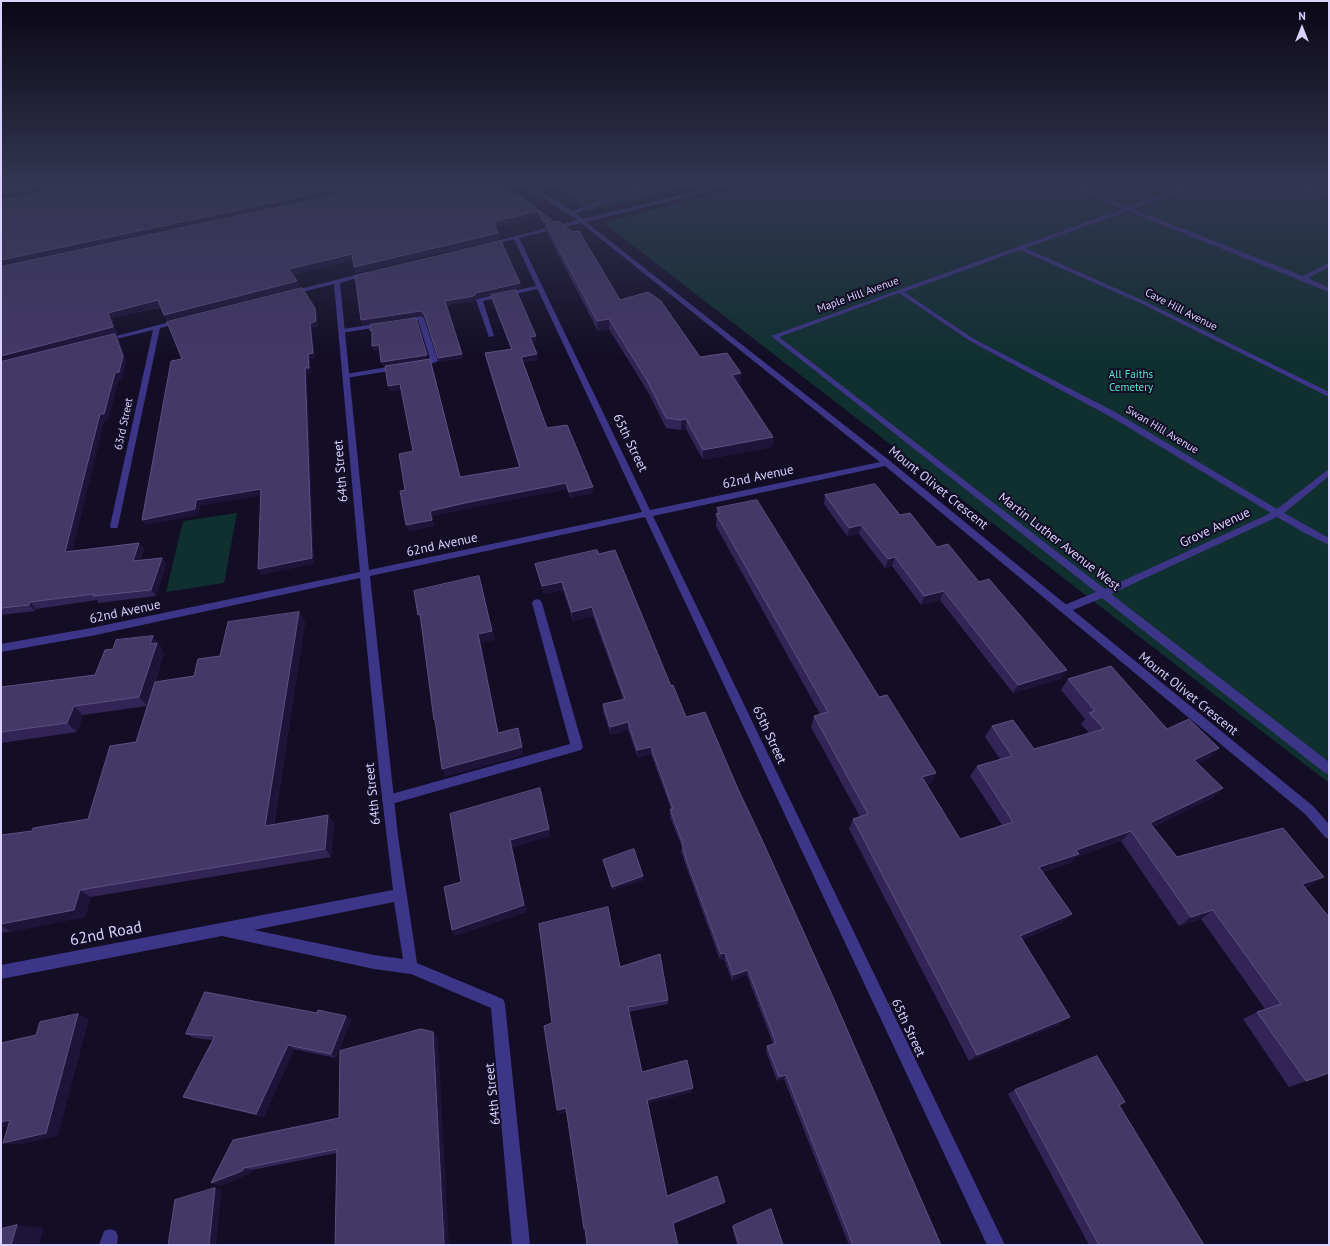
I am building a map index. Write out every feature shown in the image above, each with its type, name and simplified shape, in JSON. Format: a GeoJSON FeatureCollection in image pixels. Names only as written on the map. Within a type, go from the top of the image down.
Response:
{"type":"FeatureCollection","features":[{"type":"Feature","properties":{"kind":"street"},"geometry":{"type":"LineString","coordinates":[[477,247],[498,242]]}},
{"type":"Feature","properties":{"kind":"street","name":"65th Street"},"geometry":{"type":"LineString","coordinates":[[518,242],[996,1245]]}},
{"type":"Feature","properties":{"kind":"street","name":"Mount Olivet Crescent"},"geometry":{"type":"LineString","coordinates":[[608,242],[887,463],[1309,810],[1329,833]]}},
{"type":"Feature","properties":{"kind":"street","name":"Maple Hill Avenue"},"geometry":{"type":"LineString","coordinates":[[774,336],[1037,242]]}},
{"type":"Feature","properties":{"kind":"street"},"geometry":{"type":"LineString","coordinates":[[1212,242],[1303,278],[1329,290]]}},
{"type":"Feature","properties":{"kind":"street","name":"Cave Hill Avenue"},"geometry":{"type":"LineString","coordinates":[[1021,248],[1140,301],[1329,395]]}},
{"type":"Feature","properties":{"kind":"street"},"geometry":{"type":"LineString","coordinates":[[1303,278],[1329,265]]}},
{"type":"Feature","properties":{"kind":"street"},"geometry":{"type":"LineString","coordinates":[[280,296],[372,273]]}},
{"type":"Feature","properties":{"kind":"street","name":"64th Street"},"geometry":{"type":"LineString","coordinates":[[337,282],[388,800],[399,895],[411,967],[498,1004],[521,1245]]}},
{"type":"Feature","properties":{"kind":"street"},"geometry":{"type":"LineString","coordinates":[[491,336],[479,300],[540,287]]}},
{"type":"Feature","properties":{"kind":"street","name":"Swan Hill Avenue"},"geometry":{"type":"LineString","coordinates":[[899,292],[972,340],[1114,415],[1329,542]]}},
{"type":"Feature","properties":{"kind":"street"},"geometry":{"type":"LineString","coordinates":[[342,331],[421,318],[434,361],[346,376]]}},
{"type":"Feature","properties":{"kind":"street"},"geometry":{"type":"LineString","coordinates":[[97,342],[186,319]]}},
{"type":"Feature","properties":{"kind":"street","name":"63rd Street"},"geometry":{"type":"LineString","coordinates":[[114,526],[157,327]]}},
{"type":"Feature","properties":{"kind":"street","name":"Martin Luther Avenue West"},"geometry":{"type":"LineString","coordinates":[[774,336],[1329,769]]}},
{"type":"Feature","properties":{"kind":"street","name":"62nd Avenue"},"geometry":{"type":"LineString","coordinates":[[1,648],[91,632],[887,463]]}},
{"type":"Feature","properties":{"kind":"street","name":"Grove Avenue"},"geometry":{"type":"LineString","coordinates":[[1065,609],[1104,593],[1278,513],[1329,472]]}},
{"type":"Feature","properties":{"kind":"street"},"geometry":{"type":"LineString","coordinates":[[388,800],[577,747],[537,603]]}},
{"type":"Feature","properties":{"kind":"street","name":"62nd Road"},"geometry":{"type":"LineString","coordinates":[[1,972],[399,895]]}},
{"type":"Feature","properties":{"kind":"street","name":"62nd Road"},"geometry":{"type":"LineString","coordinates":[[218,929],[374,962],[411,967]]}},
{"type":"Feature","properties":{"kind":"green space","name":"All Faiths Cemetery"},"geometry":{"type":"Polygon","coordinates":[[[629,242],[1329,242],[1329,783],[629,242]]]}},
{"type":"Feature","properties":{"kind":"green space"},"geometry":{"type":"Polygon","coordinates":[[[237,513],[224,583],[166,592],[183,521],[237,513]]]}},
{"type":"Feature","properties":{"kind":"building"},"geometry":{"type":"Polygon","coordinates":[[[1,242],[86,242],[1,260],[1,242]]]}},
{"type":"Feature","properties":{"kind":"building"},"geometry":{"type":"Polygon","coordinates":[[[117,242],[459,242],[354,267],[352,254],[289,269],[297,281],[164,315],[158,300],[108,313],[113,327],[1,356],[1,267],[117,242]]]}},
{"type":"Feature","properties":{"kind":"building"},"geometry":{"type":"Polygon","coordinates":[[[502,242],[520,283],[476,293],[474,296],[445,301],[462,354],[438,358],[424,313],[421,311],[361,320],[355,276],[502,242]]]}},
{"type":"Feature","properties":{"kind":"building"},"geometry":{"type":"Polygon","coordinates":[[[556,242],[586,242],[620,300],[648,292],[661,301],[700,357],[727,353],[741,373],[732,375],[773,437],[703,450],[686,419],[681,420],[666,418],[648,382],[609,319],[597,321],[556,242]]]}},
{"type":"Feature","properties":{"kind":"building"},"geometry":{"type":"Polygon","coordinates":[[[302,288],[315,308],[316,321],[310,323],[313,353],[308,354],[309,368],[305,368],[312,558],[258,569],[261,489],[196,500],[195,509],[142,520],[171,361],[182,359],[167,322],[302,288]]]}},
{"type":"Feature","properties":{"kind":"building"},"geometry":{"type":"Polygon","coordinates":[[[516,290],[536,336],[530,337],[537,354],[521,357],[547,428],[567,425],[593,487],[569,492],[566,483],[469,502],[430,511],[432,520],[406,525],[400,491],[405,490],[399,454],[413,451],[400,384],[388,386],[385,366],[430,359],[460,477],[520,467],[485,353],[512,349],[491,295],[516,290]]]}},
{"type":"Feature","properties":{"kind":"building"},"geometry":{"type":"Polygon","coordinates":[[[416,318],[427,355],[381,362],[379,345],[372,346],[372,330],[370,331],[370,325],[416,318]]]}},
{"type":"Feature","properties":{"kind":"building"},"geometry":{"type":"Polygon","coordinates":[[[115,334],[123,356],[119,372],[115,373],[104,414],[100,414],[65,552],[139,543],[133,561],[162,558],[151,590],[93,596],[94,594],[30,602],[29,605],[1,608],[1,362],[115,334]]]}},
{"type":"Feature","properties":{"kind":"building"},"geometry":{"type":"Polygon","coordinates":[[[875,484],[900,515],[910,513],[937,547],[948,544],[979,582],[989,579],[1067,670],[1018,685],[944,591],[924,596],[895,557],[888,559],[861,525],[849,528],[825,495],[875,484]]]}},
{"type":"Feature","properties":{"kind":"building"},"geometry":{"type":"Polygon","coordinates":[[[757,500],[879,697],[887,695],[936,773],[922,777],[960,839],[1013,822],[977,766],[1012,756],[992,726],[1013,720],[1034,749],[1104,729],[1089,713],[1095,711],[1068,679],[1111,666],[1167,729],[1189,719],[1219,748],[1194,760],[1223,788],[1150,823],[1177,857],[1283,828],[1324,877],[1302,884],[1329,917],[1329,1073],[1306,1081],[1257,1012],[1281,1004],[1213,910],[1191,917],[1131,831],[1076,850],[1079,854],[1039,867],[1072,914],[1020,936],[1070,1017],[977,1055],[853,819],[868,814],[814,716],[828,712],[716,514],[720,513],[717,508],[757,500]]]}},
{"type":"Feature","properties":{"kind":"building"},"geometry":{"type":"Polygon","coordinates":[[[597,550],[599,554],[615,550],[671,686],[673,685],[686,717],[705,712],[738,789],[832,995],[941,1245],[853,1245],[786,1075],[779,1077],[767,1046],[776,1043],[748,970],[733,975],[725,953],[721,954],[687,862],[683,844],[670,809],[673,809],[651,747],[637,750],[628,722],[610,727],[603,704],[625,699],[592,607],[572,612],[562,582],[542,586],[535,564],[597,550]]]}},
{"type":"Feature","properties":{"kind":"building"},"geometry":{"type":"Polygon","coordinates":[[[479,576],[492,631],[478,634],[498,733],[518,728],[522,747],[442,769],[420,614],[418,615],[414,591],[479,576]]]}},
{"type":"Feature","properties":{"kind":"building"},"geometry":{"type":"Polygon","coordinates":[[[299,612],[265,826],[328,815],[325,849],[80,890],[74,910],[1,924],[1,835],[32,831],[33,828],[88,819],[110,746],[136,742],[155,682],[194,676],[198,659],[220,656],[228,622],[299,612]]]}},
{"type":"Feature","properties":{"kind":"building"},"geometry":{"type":"Polygon","coordinates":[[[153,636],[150,644],[157,643],[139,697],[74,706],[67,723],[1,732],[1,687],[95,675],[105,650],[113,649],[116,640],[153,636]]]}},
{"type":"Feature","properties":{"kind":"building"},"geometry":{"type":"Polygon","coordinates":[[[540,788],[549,829],[510,840],[524,905],[452,930],[444,887],[461,882],[450,814],[540,788]]]}},
{"type":"Feature","properties":{"kind":"building"},"geometry":{"type":"Polygon","coordinates":[[[634,849],[643,876],[612,887],[603,860],[634,849]]]}},
{"type":"Feature","properties":{"kind":"building"},"geometry":{"type":"Polygon","coordinates":[[[608,907],[620,967],[660,954],[668,1000],[628,1007],[642,1072],[687,1060],[693,1088],[647,1100],[667,1196],[717,1176],[725,1202],[673,1223],[678,1245],[587,1245],[566,1108],[557,1110],[544,1026],[552,1023],[539,924],[608,907]]]}},
{"type":"Feature","properties":{"kind":"building"},"geometry":{"type":"Polygon","coordinates":[[[205,992],[317,1013],[318,1010],[346,1016],[331,1054],[288,1045],[256,1114],[183,1097],[215,1036],[186,1034],[205,992]]]}},
{"type":"Feature","properties":{"kind":"building"},"geometry":{"type":"Polygon","coordinates":[[[78,1014],[46,1133],[3,1143],[10,1120],[1,1122],[1,1043],[36,1035],[40,1022],[78,1014]]]}},
{"type":"Feature","properties":{"kind":"building"},"geometry":{"type":"Polygon","coordinates":[[[421,1029],[433,1032],[444,1245],[335,1245],[337,1149],[244,1168],[242,1171],[211,1183],[233,1140],[339,1118],[340,1051],[421,1029]]]}},
{"type":"Feature","properties":{"kind":"building"},"geometry":{"type":"Polygon","coordinates":[[[1097,1056],[1125,1102],[1119,1105],[1204,1245],[1099,1245],[1015,1090],[1097,1056]]]}},
{"type":"Feature","properties":{"kind":"building"},"geometry":{"type":"Polygon","coordinates":[[[215,1188],[209,1245],[168,1245],[175,1200],[215,1188]]]}},
{"type":"Feature","properties":{"kind":"building"},"geometry":{"type":"Polygon","coordinates":[[[771,1209],[783,1245],[739,1245],[733,1226],[771,1209]]]}},
{"type":"Feature","properties":{"kind":"building"},"geometry":{"type":"Polygon","coordinates":[[[17,1225],[11,1245],[1,1245],[1,1229],[17,1225]]]}}]}
